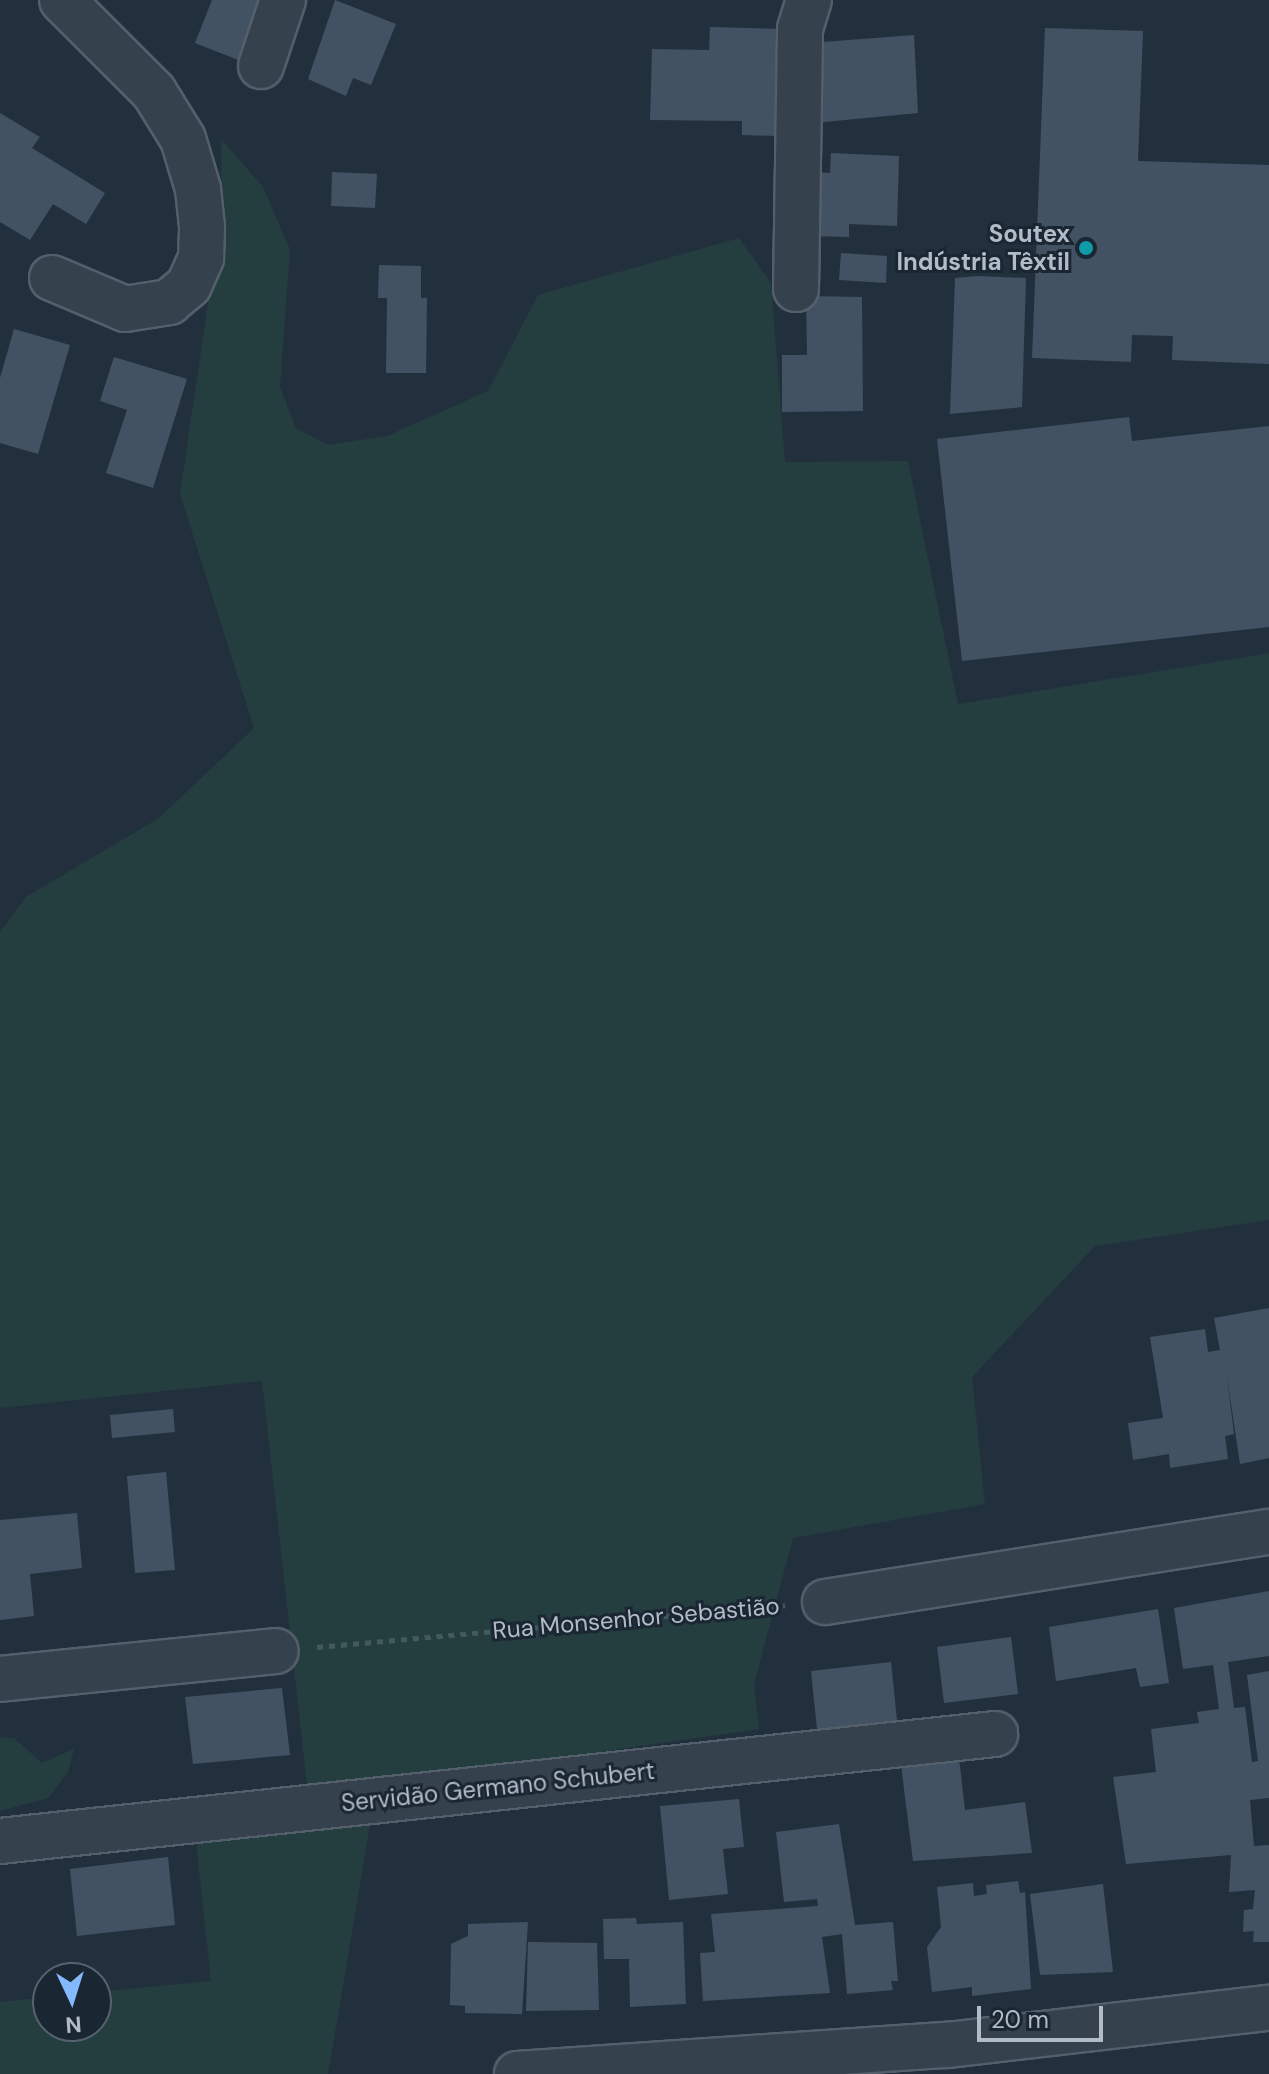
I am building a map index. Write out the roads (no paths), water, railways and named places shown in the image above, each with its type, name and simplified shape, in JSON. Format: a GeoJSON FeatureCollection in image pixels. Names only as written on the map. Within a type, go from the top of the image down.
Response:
{"type":"FeatureCollection","features":[{"type":"Feature","properties":{"kind":"street"},"geometry":{"type":"LineString","coordinates":[[52,278],[125,309],[169,302],[189,285],[201,258],[198,189],[183,139],[154,92],[62,0]]}},
{"type":"Feature","properties":{"kind":"street"},"geometry":{"type":"LineString","coordinates":[[261,66],[283,0]]}},
{"type":"Feature","properties":{"kind":"street"},"geometry":{"type":"LineString","coordinates":[[796,289],[800,29],[809,0]]}},
{"type":"Feature","properties":{"kind":"street"},"geometry":{"type":"LineString","coordinates":[[825,1602],[1269,1532]]}},
{"type":"Feature","properties":{"kind":"street"},"geometry":{"type":"LineString","coordinates":[[0,1679],[276,1651]]}},
{"type":"Feature","properties":{"kind":"street","name":"Servidão Germano Schubert"},"geometry":{"type":"LineString","coordinates":[[0,1841],[995,1734]]}},
{"type":"Feature","properties":{"kind":"street"},"geometry":{"type":"LineString","coordinates":[[517,2074],[947,2045],[1269,2008]]}},
{"type":"Feature","properties":{"kind":"place","name":"Soutex Indústria Têxtil"},"geometry":{"type":"Point","coordinates":[1086,248]}}]}
